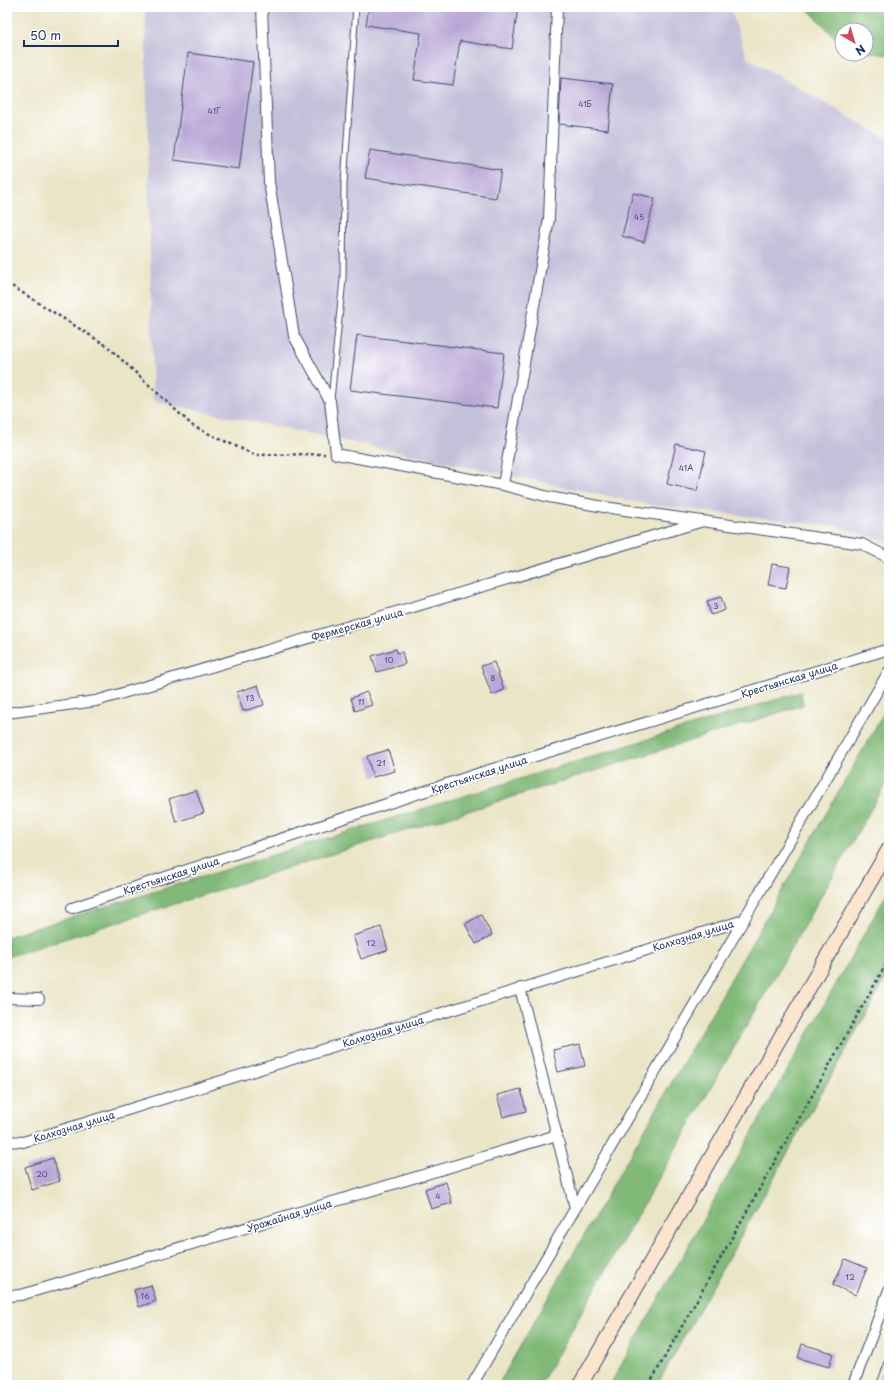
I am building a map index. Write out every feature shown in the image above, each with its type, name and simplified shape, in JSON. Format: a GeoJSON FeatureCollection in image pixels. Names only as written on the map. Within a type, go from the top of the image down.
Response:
{"type":"FeatureCollection","features":[{"type":"Feature","properties":{"kind":"street"},"geometry":{"type":"LineString","coordinates":[[262,7],[269,182],[294,336],[330,401],[336,454],[503,485],[549,497],[862,544],[889,558]]}},
{"type":"Feature","properties":{"kind":"street"},"geometry":{"type":"LineString","coordinates":[[503,485],[548,219],[557,7]]}},
{"type":"Feature","properties":{"kind":"street","name":"Фермерская улица"},"geometry":{"type":"LineString","coordinates":[[7,713],[96,701],[704,521]]}},
{"type":"Feature","properties":{"kind":"street","name":"Крестьянская улица"},"geometry":{"type":"LineString","coordinates":[[72,908],[486,771],[889,649]]}},
{"type":"Feature","properties":{"kind":"street"},"geometry":{"type":"LineString","coordinates":[[472,1385],[889,671]]}},
{"type":"Feature","properties":{"kind":"street"},"geometry":{"type":"LineString","coordinates":[[580,1385],[889,849]]}},
{"type":"Feature","properties":{"kind":"street","name":"Колхозная улица"},"geometry":{"type":"LineString","coordinates":[[7,1141],[23,1142],[744,920]]}},
{"type":"Feature","properties":{"kind":"street"},"geometry":{"type":"LineString","coordinates":[[520,988],[575,1208]]}},
{"type":"Feature","properties":{"kind":"street"},"geometry":{"type":"LineString","coordinates":[[7,998],[39,999]]}},
{"type":"Feature","properties":{"kind":"street","name":"Урожайная улица"},"geometry":{"type":"LineString","coordinates":[[7,1296],[21,1295],[556,1135]]}},
{"type":"Feature","properties":{"kind":"street"},"geometry":{"type":"LineString","coordinates":[[853,1385],[889,1290]]}},
{"type":"Feature","properties":{"kind":"lane"},"geometry":{"type":"LineString","coordinates":[[330,401],[343,279],[344,184],[356,7]]}},
{"type":"Feature","properties":{"kind":"path"},"geometry":{"type":"LineString","coordinates":[[7,283],[107,346],[194,427],[255,456],[336,454]]}},
{"type":"Feature","properties":{"kind":"path"},"geometry":{"type":"LineString","coordinates":[[649,1385],[889,959]]}},
{"type":"Feature","properties":{"kind":"shaded area"},"geometry":{"type":"Polygon","coordinates":[[[145,7],[730,7],[747,58],[889,140],[889,542],[838,527],[646,504],[153,401],[145,7]]]}},
{"type":"Feature","properties":{"kind":"green space"},"geometry":{"type":"Polygon","coordinates":[[[806,7],[889,7],[889,55],[874,53],[874,22],[834,22],[834,37],[806,7]]]}},
{"type":"Feature","properties":{"kind":"green space"},"geometry":{"type":"Polygon","coordinates":[[[801,692],[803,705],[7,957],[7,937],[801,692]]]}},
{"type":"Feature","properties":{"kind":"green space"},"geometry":{"type":"Polygon","coordinates":[[[889,704],[889,778],[540,1385],[498,1385],[889,704]]]}},
{"type":"Feature","properties":{"kind":"green space"},"geometry":{"type":"Polygon","coordinates":[[[889,890],[889,973],[657,1385],[610,1385],[889,890]]]}},
{"type":"Feature","properties":{"kind":"building"},"geometry":{"type":"Polygon","coordinates":[[[369,7],[518,7],[512,49],[460,41],[453,85],[414,80],[421,33],[366,25],[369,7]]]}},
{"type":"Feature","properties":{"kind":"building"},"geometry":{"type":"Polygon","coordinates":[[[188,53],[253,62],[239,169],[174,160],[188,53]]]}},
{"type":"Feature","properties":{"kind":"building"},"geometry":{"type":"Polygon","coordinates":[[[561,78],[613,84],[608,130],[559,124],[561,78]]]}},
{"type":"Feature","properties":{"kind":"building"},"geometry":{"type":"Polygon","coordinates":[[[370,150],[501,170],[496,198],[365,178],[370,150]]]}},
{"type":"Feature","properties":{"kind":"building"},"geometry":{"type":"Polygon","coordinates":[[[633,193],[655,198],[644,242],[622,236],[633,193]]]}},
{"type":"Feature","properties":{"kind":"building"},"geometry":{"type":"Polygon","coordinates":[[[357,335],[504,353],[497,408],[350,390],[357,335]]]}},
{"type":"Feature","properties":{"kind":"building"},"geometry":{"type":"Polygon","coordinates":[[[676,444],[706,451],[697,491],[667,484],[676,444]]]}},
{"type":"Feature","properties":{"kind":"building"},"geometry":{"type":"Polygon","coordinates":[[[772,564],[790,567],[786,588],[768,585],[772,564]]]}},
{"type":"Feature","properties":{"kind":"building"},"geometry":{"type":"Polygon","coordinates":[[[721,597],[725,610],[711,615],[707,601],[721,597]]]}},
{"type":"Feature","properties":{"kind":"building"},"geometry":{"type":"Polygon","coordinates":[[[396,649],[397,653],[402,652],[405,664],[377,672],[372,656],[396,649]]]}},
{"type":"Feature","properties":{"kind":"building"},"geometry":{"type":"Polygon","coordinates":[[[494,662],[504,690],[492,695],[481,666],[494,662]]]}},
{"type":"Feature","properties":{"kind":"building"},"geometry":{"type":"Polygon","coordinates":[[[258,685],[264,705],[243,711],[237,692],[258,685]]]}},
{"type":"Feature","properties":{"kind":"building"},"geometry":{"type":"Polygon","coordinates":[[[367,692],[372,705],[355,711],[351,698],[367,692]]]}},
{"type":"Feature","properties":{"kind":"building"},"geometry":{"type":"Polygon","coordinates":[[[388,750],[395,771],[373,777],[367,756],[388,750]]]}},
{"type":"Feature","properties":{"kind":"building"},"geometry":{"type":"Polygon","coordinates":[[[196,790],[204,813],[176,822],[169,799],[196,790]]]}},
{"type":"Feature","properties":{"kind":"building"},"geometry":{"type":"Polygon","coordinates":[[[481,915],[492,935],[476,944],[465,924],[481,915]]]}},
{"type":"Feature","properties":{"kind":"building"},"geometry":{"type":"Polygon","coordinates":[[[381,927],[388,950],[361,959],[353,936],[381,927]]]}},
{"type":"Feature","properties":{"kind":"building"},"geometry":{"type":"Polygon","coordinates":[[[580,1044],[585,1066],[558,1072],[553,1050],[580,1044]]]}},
{"type":"Feature","properties":{"kind":"building"},"geometry":{"type":"Polygon","coordinates":[[[521,1089],[526,1111],[503,1117],[497,1095],[521,1089]]]}},
{"type":"Feature","properties":{"kind":"building"},"geometry":{"type":"Polygon","coordinates":[[[53,1158],[60,1181],[32,1190],[25,1167],[53,1158]]]}},
{"type":"Feature","properties":{"kind":"building"},"geometry":{"type":"Polygon","coordinates":[[[446,1182],[452,1203],[431,1209],[425,1189],[446,1182]]]}},
{"type":"Feature","properties":{"kind":"building"},"geometry":{"type":"Polygon","coordinates":[[[845,1259],[867,1268],[856,1295],[833,1285],[845,1259]]]}},
{"type":"Feature","properties":{"kind":"building"},"geometry":{"type":"Polygon","coordinates":[[[151,1285],[156,1301],[139,1307],[134,1290],[151,1285]]]}},
{"type":"Feature","properties":{"kind":"building"},"geometry":{"type":"Polygon","coordinates":[[[802,1344],[833,1353],[829,1367],[798,1358],[802,1344]]]}},
{"type":"Feature","properties":{"kind":"building"},"geometry":{"type":"Polygon","coordinates":[[[888,1354],[889,1385],[876,1385],[888,1354]]]}}]}
